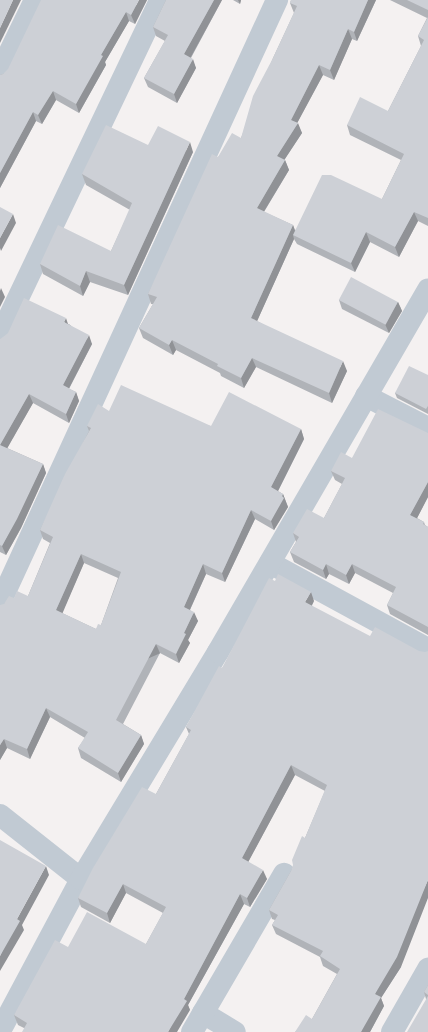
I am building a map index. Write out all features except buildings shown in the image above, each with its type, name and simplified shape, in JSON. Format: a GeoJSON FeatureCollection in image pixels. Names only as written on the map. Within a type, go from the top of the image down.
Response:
{"type":"FeatureCollection","features":[{"type":"Feature","properties":{"kind":"street"},"geometry":{"type":"LineString","coordinates":[[0,72],[35,0]]}},
{"type":"Feature","properties":{"kind":"street"},"geometry":{"type":"LineString","coordinates":[[0,336],[160,0]]}},
{"type":"Feature","properties":{"kind":"street"},"geometry":{"type":"LineString","coordinates":[[0,603],[277,0]]}},
{"type":"Feature","properties":{"kind":"street"},"geometry":{"type":"LineString","coordinates":[[0,1031],[81,880],[270,564],[428,290]]}},
{"type":"Feature","properties":{"kind":"street"},"geometry":{"type":"LineString","coordinates":[[366,396],[428,428]]}},
{"type":"Feature","properties":{"kind":"street"},"geometry":{"type":"LineString","coordinates":[[270,564],[428,649]]}},
{"type":"Feature","properties":{"kind":"street"},"geometry":{"type":"LineString","coordinates":[[0,815],[81,880]]}},
{"type":"Feature","properties":{"kind":"street"},"geometry":{"type":"LineString","coordinates":[[192,1032],[284,874]]}},
{"type":"Feature","properties":{"kind":"street"},"geometry":{"type":"LineString","coordinates":[[392,1032],[428,969]]}},
{"type":"Feature","properties":{"kind":"street"},"geometry":{"type":"LineString","coordinates":[[203,1013],[235,1032]]}}]}
